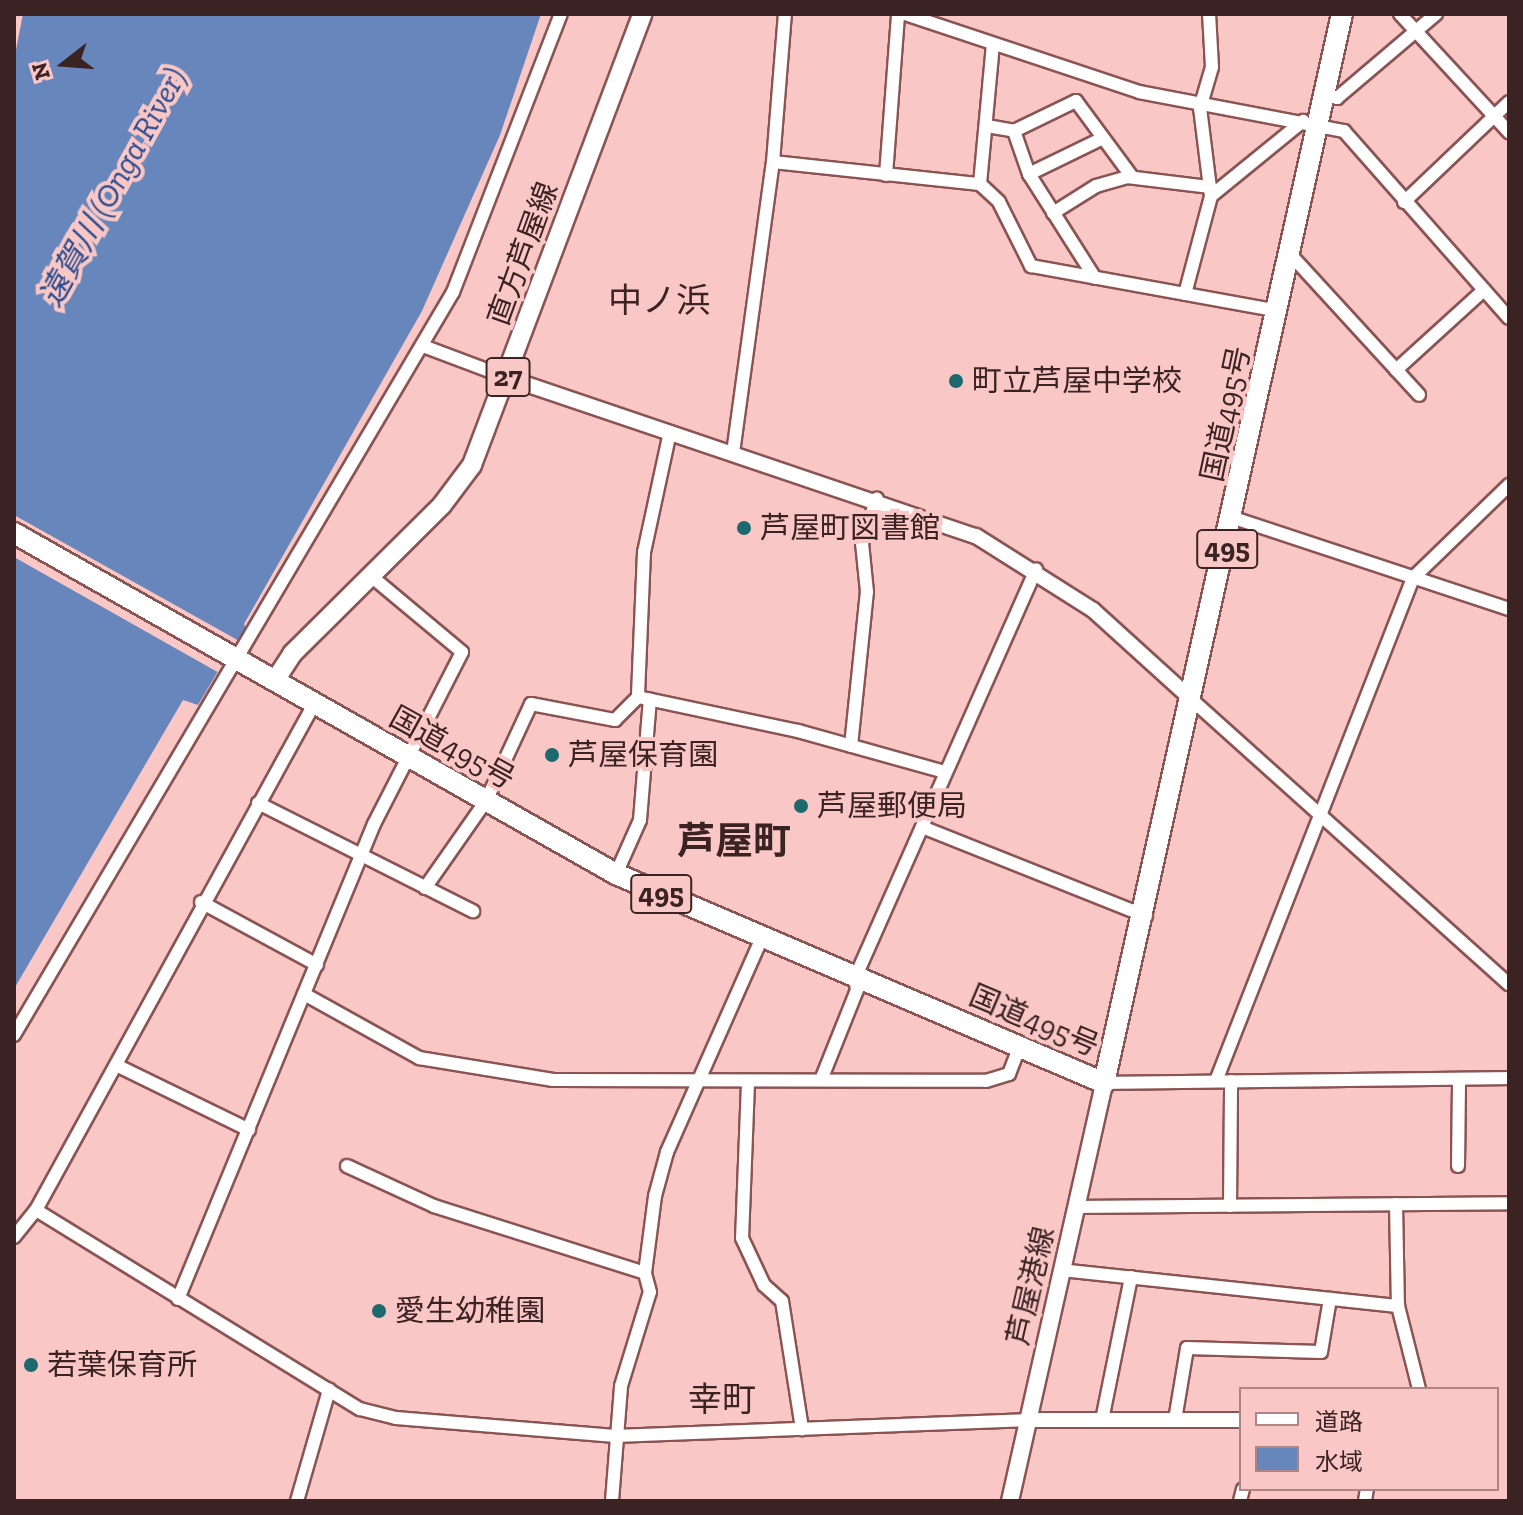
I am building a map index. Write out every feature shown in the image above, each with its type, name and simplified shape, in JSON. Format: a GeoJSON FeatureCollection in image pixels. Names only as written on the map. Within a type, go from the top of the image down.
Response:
{"type":"FeatureCollection","features":[{"type":"Feature","properties":{"kind":"highway","name":"国道495号"},"geometry":{"type":"LineString","coordinates":[[14,533],[241,658],[313,706],[616,874],[761,940],[1104,1083],[1146,916],[1191,699],[1234,518],[1290,254],[1311,122],[1324,94],[1342,14]]}},
{"type":"Feature","properties":{"kind":"main road","name":"直方芦屋線"},"geometry":{"type":"LineString","coordinates":[[276,679],[292,654],[442,505],[472,465],[508,378],[642,14]]}},
{"type":"Feature","properties":{"kind":"main road","name":"芦屋港線"},"geometry":{"type":"LineString","coordinates":[[1010,1501],[1031,1420],[1061,1270],[1079,1207],[1104,1083]]}},
{"type":"Feature","properties":{"kind":"street"},"geometry":{"type":"LineString","coordinates":[[14,1035],[241,658],[423,346],[485,218],[561,14]]}},
{"type":"Feature","properties":{"kind":"street"},"geometry":{"type":"LineString","coordinates":[[733,453],[773,162],[785,14]]}},
{"type":"Feature","properties":{"kind":"street"},"geometry":{"type":"LineString","coordinates":[[886,175],[898,14]]}},
{"type":"Feature","properties":{"kind":"street"},"geometry":{"type":"LineString","coordinates":[[905,14],[993,45],[1200,108],[1311,122],[1344,131],[1509,318]]}},
{"type":"Feature","properties":{"kind":"street"},"geometry":{"type":"LineString","coordinates":[[1185,294],[1210,192],[1200,108],[1212,67],[1209,14]]}},
{"type":"Feature","properties":{"kind":"street"},"geometry":{"type":"LineString","coordinates":[[1400,14],[1509,132]]}},
{"type":"Feature","properties":{"kind":"street"},"geometry":{"type":"LineString","coordinates":[[1324,94],[1337,98],[1419,32],[1436,14]]}},
{"type":"Feature","properties":{"kind":"street"},"geometry":{"type":"LineString","coordinates":[[980,184],[993,45]]}},
{"type":"Feature","properties":{"kind":"street"},"geometry":{"type":"LineString","coordinates":[[987,126],[1014,131],[1076,101],[1132,177]]}},
{"type":"Feature","properties":{"kind":"street"},"geometry":{"type":"LineString","coordinates":[[1404,202],[1509,102]]}},
{"type":"Feature","properties":{"kind":"street"},"geometry":{"type":"LineString","coordinates":[[1053,213],[1096,186],[1132,177],[1210,192],[1311,122]]}},
{"type":"Feature","properties":{"kind":"street"},"geometry":{"type":"LineString","coordinates":[[1014,131],[1029,174],[1095,278]]}},
{"type":"Feature","properties":{"kind":"street"},"geometry":{"type":"LineString","coordinates":[[1029,174],[1103,138]]}},
{"type":"Feature","properties":{"kind":"street"},"geometry":{"type":"LineString","coordinates":[[773,162],[980,184],[999,202],[1031,266],[1278,311]]}},
{"type":"Feature","properties":{"kind":"street"},"geometry":{"type":"LineString","coordinates":[[1290,254],[1419,395]]}},
{"type":"Feature","properties":{"kind":"street"},"geometry":{"type":"LineString","coordinates":[[1396,370],[1484,290]]}},
{"type":"Feature","properties":{"kind":"street"},"geometry":{"type":"LineString","coordinates":[[423,346],[508,378],[877,498],[976,536],[1036,569],[1093,610],[1509,984]]}},
{"type":"Feature","properties":{"kind":"street"},"geometry":{"type":"LineString","coordinates":[[616,874],[640,820],[644,552],[670,432]]}},
{"type":"Feature","properties":{"kind":"street"},"geometry":{"type":"LineString","coordinates":[[1216,1081],[1413,578],[1509,485]]}},
{"type":"Feature","properties":{"kind":"street"},"geometry":{"type":"LineString","coordinates":[[851,746],[867,592],[862,543],[877,498]]}},
{"type":"Feature","properties":{"kind":"street"},"geometry":{"type":"LineString","coordinates":[[1234,518],[1509,609]]}},
{"type":"Feature","properties":{"kind":"street"},"geometry":{"type":"LineString","coordinates":[[821,1080],[857,990],[855,978],[1036,569]]}},
{"type":"Feature","properties":{"kind":"street"},"geometry":{"type":"LineString","coordinates":[[178,1299],[360,857],[405,757],[462,652],[370,575]]}},
{"type":"Feature","properties":{"kind":"street"},"geometry":{"type":"LineString","coordinates":[[644,698],[851,746],[945,772]]}},
{"type":"Feature","properties":{"kind":"street"},"geometry":{"type":"LineString","coordinates":[[425,888],[486,801],[531,704],[615,720],[644,698]]}},
{"type":"Feature","properties":{"kind":"street"},"geometry":{"type":"LineString","coordinates":[[14,1237],[36,1210],[201,902],[313,706]]}},
{"type":"Feature","properties":{"kind":"street"},"geometry":{"type":"LineString","coordinates":[[258,803],[360,857],[473,911]]}},
{"type":"Feature","properties":{"kind":"street"},"geometry":{"type":"LineString","coordinates":[[922,827],[1146,916]]}},
{"type":"Feature","properties":{"kind":"street"},"geometry":{"type":"LineString","coordinates":[[201,902],[317,965]]}},
{"type":"Feature","properties":{"kind":"street"},"geometry":{"type":"LineString","coordinates":[[612,1501],[621,1386],[650,1292],[645,1273],[655,1196],[696,1083],[761,940]]}},
{"type":"Feature","properties":{"kind":"street"},"geometry":{"type":"LineString","coordinates":[[304,994],[419,1058],[553,1080],[696,1083],[1001,1080],[1019,1048]]}},
{"type":"Feature","properties":{"kind":"street"},"geometry":{"type":"LineString","coordinates":[[116,1065],[249,1130]]}},
{"type":"Feature","properties":{"kind":"street"},"geometry":{"type":"LineString","coordinates":[[1104,1083],[1509,1078]]}},
{"type":"Feature","properties":{"kind":"street"},"geometry":{"type":"LineString","coordinates":[[1458,1166],[1459,1079]]}},
{"type":"Feature","properties":{"kind":"street"},"geometry":{"type":"LineString","coordinates":[[1230,1206],[1231,1081]]}},
{"type":"Feature","properties":{"kind":"street"},"geometry":{"type":"LineString","coordinates":[[748,1083],[742,1238],[764,1285],[782,1301],[795,1355],[802,1429]]}},
{"type":"Feature","properties":{"kind":"street"},"geometry":{"type":"LineString","coordinates":[[347,1166],[434,1206],[645,1273]]}},
{"type":"Feature","properties":{"kind":"street"},"geometry":{"type":"LineString","coordinates":[[1079,1207],[1509,1203]]}},
{"type":"Feature","properties":{"kind":"street"},"geometry":{"type":"LineString","coordinates":[[1396,1204],[1398,1306],[1418,1387]]}},
{"type":"Feature","properties":{"kind":"street"},"geometry":{"type":"LineString","coordinates":[[36,1210],[360,1409],[396,1418],[615,1436],[1031,1420],[1239,1420]]}},
{"type":"Feature","properties":{"kind":"street"},"geometry":{"type":"LineString","coordinates":[[1061,1270],[1398,1306]]}},
{"type":"Feature","properties":{"kind":"street"},"geometry":{"type":"LineString","coordinates":[[1102,1420],[1131,1277]]}},
{"type":"Feature","properties":{"kind":"street"},"geometry":{"type":"LineString","coordinates":[[1175,1420],[1187,1348],[1321,1352],[1330,1299]]}},
{"type":"Feature","properties":{"kind":"street"},"geometry":{"type":"LineString","coordinates":[[297,1501],[329,1390]]}},
{"type":"Feature","properties":{"kind":"water","name":"遠賀川 (Onga River)"},"geometry":{"type":"Polygon","coordinates":[[[23,14],[541,14],[500,135],[422,311],[244,624],[253,645],[250,656],[224,661],[198,705],[183,700],[14,989],[14,60],[23,14]]]}},
{"type":"Feature","properties":{"kind":"pier"},"geometry":{"type":"Polygon","coordinates":[[[14,515],[250,647],[237,673],[225,666],[221,674],[14,557],[14,515]]]}},
{"type":"Feature","properties":{"kind":"place","name":"町立芦屋中学校"},"geometry":{"type":"Point","coordinates":[956,381]}},
{"type":"Feature","properties":{"kind":"place","name":"芦屋町図書館"},"geometry":{"type":"Point","coordinates":[744,528]}},
{"type":"Feature","properties":{"kind":"place","name":"芦屋保育園"},"geometry":{"type":"Point","coordinates":[552,755]}},
{"type":"Feature","properties":{"kind":"place","name":"芦屋郵便局"},"geometry":{"type":"Point","coordinates":[801,806]}},
{"type":"Feature","properties":{"kind":"place","name":"愛生幼稚園"},"geometry":{"type":"Point","coordinates":[379,1311]}},
{"type":"Feature","properties":{"kind":"place","name":"若葉保育所"},"geometry":{"type":"Point","coordinates":[31,1365]}},
{"type":"Feature","properties":{"kind":"district","name":"中ノ浜"},"geometry":{"type":"Point","coordinates":[659,301]}},
{"type":"Feature","properties":{"kind":"district","name":"芦屋町"},"geometry":{"type":"Point","coordinates":[734,842]}},
{"type":"Feature","properties":{"kind":"district","name":"幸町"},"geometry":{"type":"Point","coordinates":[722,1400]}}]}
